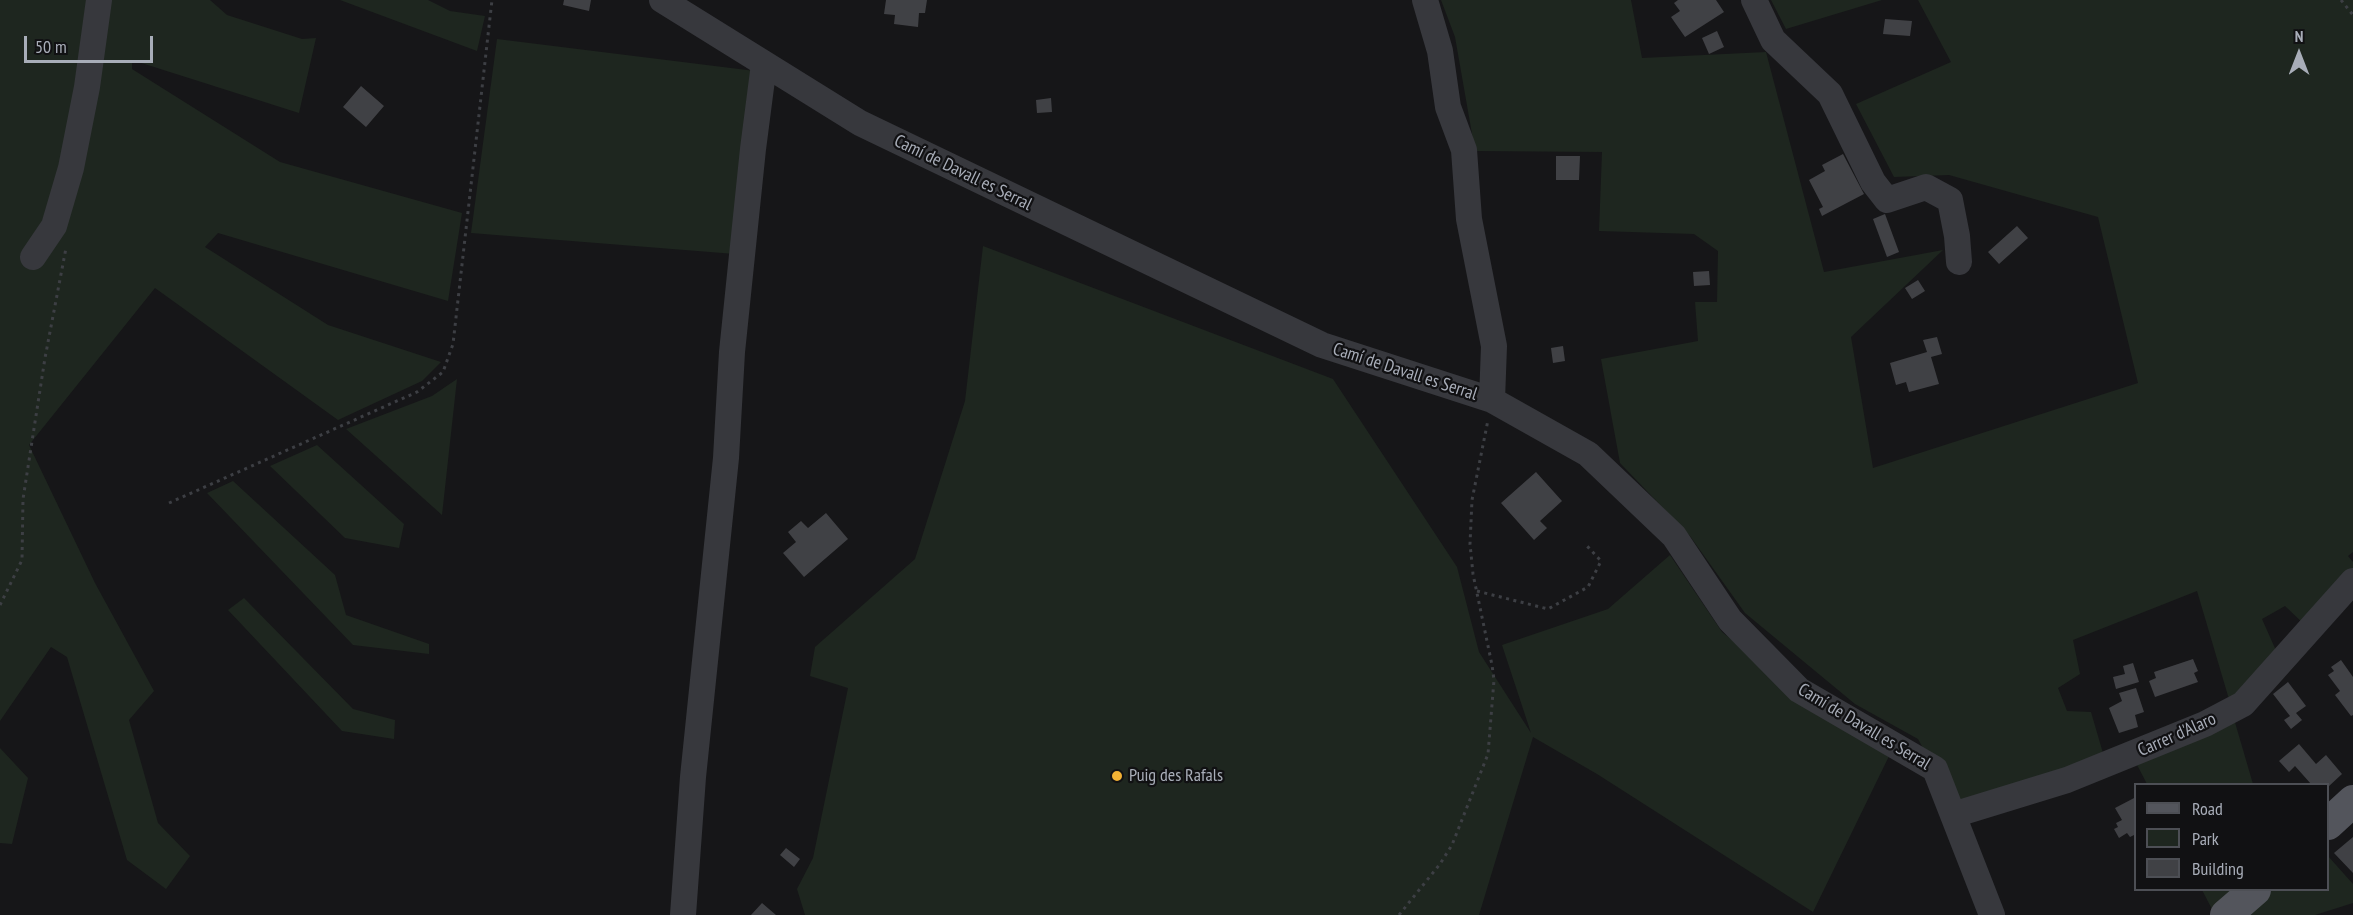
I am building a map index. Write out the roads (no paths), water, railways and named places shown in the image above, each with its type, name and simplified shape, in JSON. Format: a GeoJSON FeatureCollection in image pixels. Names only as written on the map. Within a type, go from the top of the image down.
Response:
{"type":"FeatureCollection","features":[{"type":"Feature","properties":{"kind":"main road"},"geometry":{"type":"LineString","coordinates":[[2329,823],[2353,801]]}},
{"type":"Feature","properties":{"kind":"main road"},"geometry":{"type":"LineString","coordinates":[[2226,915],[2254,891]]}},
{"type":"Feature","properties":{"kind":"street"},"geometry":{"type":"LineString","coordinates":[[33,257],[54,226],[71,168],[87,87],[99,0]]}},
{"type":"Feature","properties":{"kind":"street","name":"Camí de Davall es Serral"},"geometry":{"type":"LineString","coordinates":[[662,0],[860,123],[1322,345],[1492,400],[1588,454],[1674,536],[1730,620],[1799,690],[1935,769],[1992,915]]}},
{"type":"Feature","properties":{"kind":"street"},"geometry":{"type":"LineString","coordinates":[[1425,0],[1440,51],[1448,107],[1464,150],[1469,219],[1494,346],[1492,400]]}},
{"type":"Feature","properties":{"kind":"street"},"geometry":{"type":"LineString","coordinates":[[1754,0],[1773,40],[1830,94],[1873,182],[1887,200],[1926,187],[1950,200],[1959,262]]}},
{"type":"Feature","properties":{"kind":"street"},"geometry":{"type":"LineString","coordinates":[[683,915],[693,777],[726,458],[732,352],[764,64]]}},
{"type":"Feature","properties":{"kind":"street","name":"Carrer d'Alaro"},"geometry":{"type":"LineString","coordinates":[[1953,815],[2067,780],[2205,724],[2243,704],[2353,581]]}},
{"type":"Feature","properties":{"kind":"place","name":"Puig des Rafals"},"geometry":{"type":"Point","coordinates":[1117,776]}}]}
